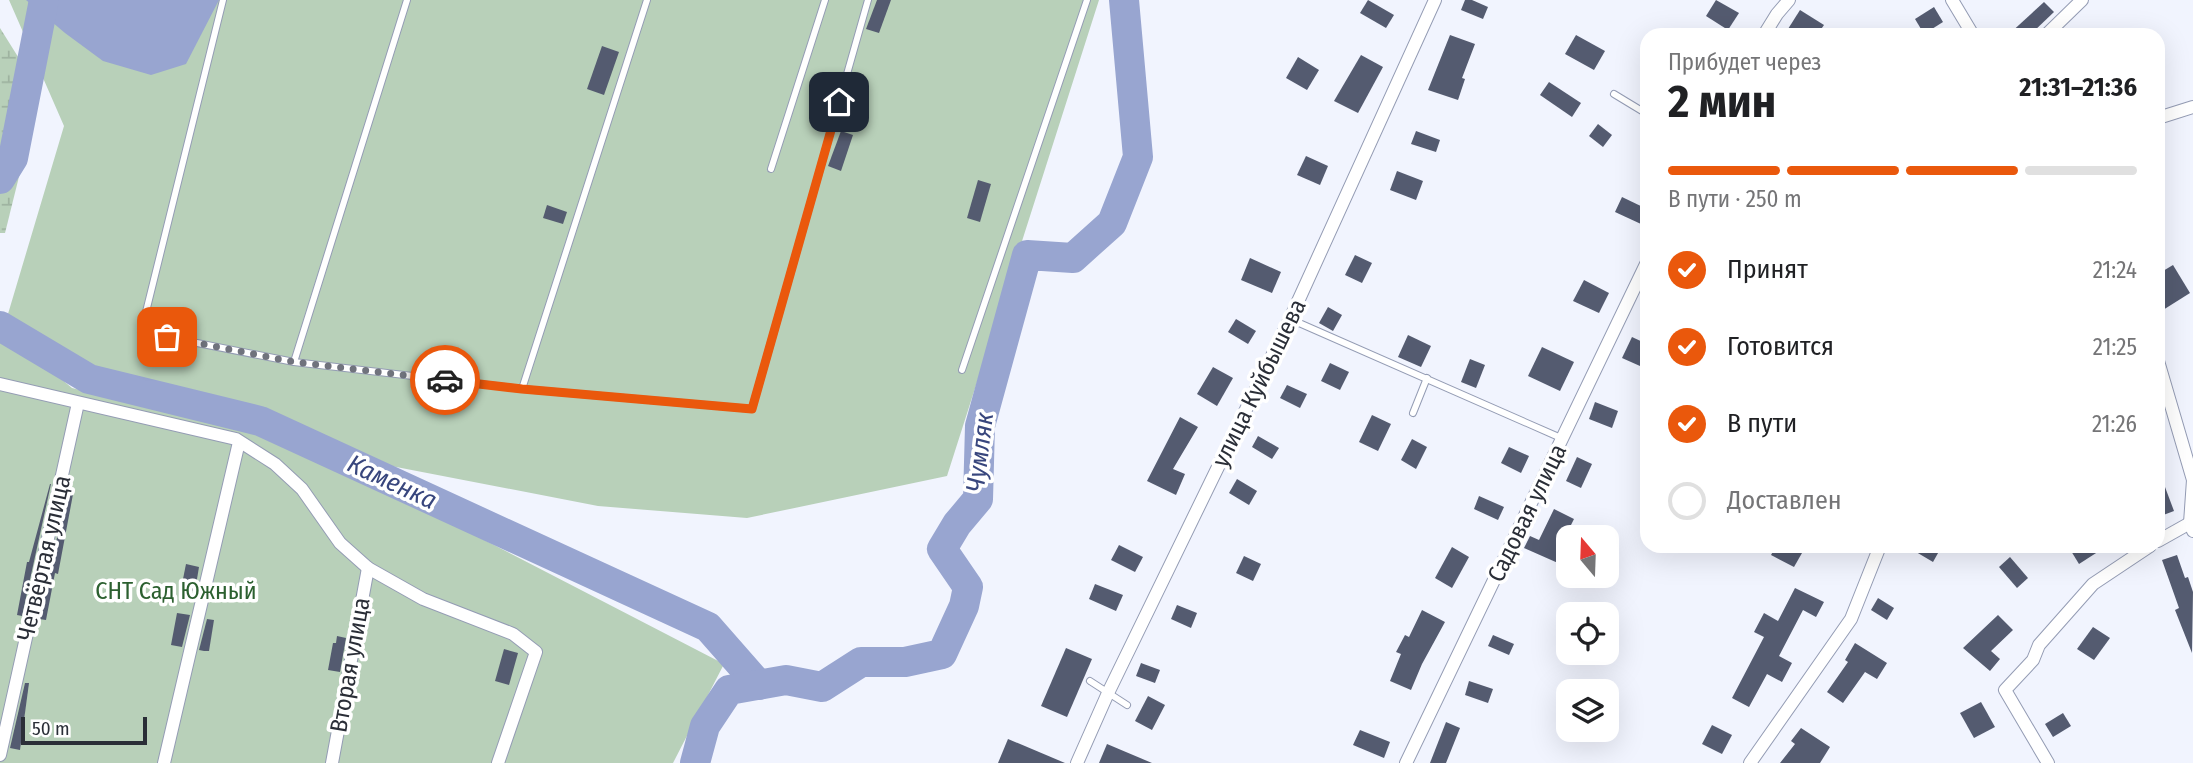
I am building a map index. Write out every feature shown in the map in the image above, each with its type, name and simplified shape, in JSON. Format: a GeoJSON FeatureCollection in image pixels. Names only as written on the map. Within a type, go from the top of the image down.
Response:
{"type":"FeatureCollection","features":[{"type":"Feature","properties":{"kind":"street","name":"улица Куйбышева"},"geometry":{"type":"LineString","coordinates":[[1077,763],[1108,693],[1290,319],[1435,0]]}},
{"type":"Feature","properties":{"kind":"street"},"geometry":{"type":"LineString","coordinates":[[1768,28],[1789,0]]}},
{"type":"Feature","properties":{"kind":"street"},"geometry":{"type":"LineString","coordinates":[[1952,0],[1969,28]]}},
{"type":"Feature","properties":{"kind":"street"},"geometry":{"type":"LineString","coordinates":[[2053,28],[2082,0]]}},
{"type":"Feature","properties":{"kind":"street"},"geometry":{"type":"LineString","coordinates":[[2165,116],[2193,107]]}},
{"type":"Feature","properties":{"kind":"street","name":"Садовая улица"},"geometry":{"type":"LineString","coordinates":[[1406,763],[1640,277]]}},
{"type":"Feature","properties":{"kind":"street"},"geometry":{"type":"LineString","coordinates":[[0,384],[236,439],[275,464],[302,489],[341,543],[368,568],[423,599],[513,634],[536,652],[498,763]]}},
{"type":"Feature","properties":{"kind":"street"},"geometry":{"type":"LineString","coordinates":[[2165,385],[2193,480],[2191,527],[2165,538]]}},
{"type":"Feature","properties":{"kind":"street","name":"Четвёртая улица"},"geometry":{"type":"LineString","coordinates":[[0,755],[78,403]]}},
{"type":"Feature","properties":{"kind":"street"},"geometry":{"type":"LineString","coordinates":[[164,763],[239,442]]}},
{"type":"Feature","properties":{"kind":"street"},"geometry":{"type":"LineString","coordinates":[[1751,763],[1851,619],[1877,553]]}},
{"type":"Feature","properties":{"kind":"street"},"geometry":{"type":"LineString","coordinates":[[2048,763],[2005,691],[2033,660],[2039,645],[2093,584],[2140,553]]}},
{"type":"Feature","properties":{"kind":"street","name":"Вторая улица"},"geometry":{"type":"LineString","coordinates":[[332,763],[368,568]]}},
{"type":"Feature","properties":{"kind":"lane"},"geometry":{"type":"LineString","coordinates":[[223,0],[141,332],[294,362],[522,389],[752,409],[868,0]]}},
{"type":"Feature","properties":{"kind":"lane"},"geometry":{"type":"LineString","coordinates":[[294,362],[407,0]]}},
{"type":"Feature","properties":{"kind":"lane"},"geometry":{"type":"LineString","coordinates":[[522,389],[647,0]]}},
{"type":"Feature","properties":{"kind":"lane"},"geometry":{"type":"LineString","coordinates":[[771,169],[825,0]]}},
{"type":"Feature","properties":{"kind":"lane"},"geometry":{"type":"LineString","coordinates":[[962,370],[1087,0]]}},
{"type":"Feature","properties":{"kind":"lane"},"geometry":{"type":"LineString","coordinates":[[1614,94],[1640,110]]}},
{"type":"Feature","properties":{"kind":"lane"},"geometry":{"type":"LineString","coordinates":[[1290,319],[1563,439]]}},
{"type":"Feature","properties":{"kind":"lane"},"geometry":{"type":"LineString","coordinates":[[1413,413],[1427,378]]}},
{"type":"Feature","properties":{"kind":"lane"},"geometry":{"type":"LineString","coordinates":[[1090,681],[1127,705]]}},
{"type":"Feature","properties":{"kind":"green space"},"geometry":{"type":"Polygon","coordinates":[[[9,0],[1099,0],[947,476],[747,518],[598,506],[391,466],[74,384],[5,324],[64,126],[9,0]]]}},
{"type":"Feature","properties":{"kind":"green space"},"geometry":{"type":"Polygon","coordinates":[[[0,28],[40,92],[5,233],[0,233],[0,28]]]}},
{"type":"Feature","properties":{"kind":"green space","name":"СНТ Сад Южный"},"geometry":{"type":"Polygon","coordinates":[[[0,328],[72,388],[301,445],[724,664],[673,763],[0,763],[0,328]]]}},
{"type":"Feature","properties":{"kind":"water"},"geometry":{"type":"Polygon","coordinates":[[[26,0],[219,0],[186,64],[151,75],[103,61],[26,0]]]}},
{"type":"Feature","properties":{"kind":"building"},"geometry":{"type":"Polygon","coordinates":[[[877,0],[891,0],[879,33],[866,29],[877,0]]]}},
{"type":"Feature","properties":{"kind":"building"},"geometry":{"type":"Polygon","coordinates":[[[1368,0],[1394,15],[1386,28],[1360,13],[1368,0]]]}},
{"type":"Feature","properties":{"kind":"building"},"geometry":{"type":"Polygon","coordinates":[[[1465,0],[1488,7],[1483,19],[1461,10],[1465,0]]]}},
{"type":"Feature","properties":{"kind":"building"},"geometry":{"type":"Polygon","coordinates":[[[1716,0],[1739,13],[1729,28],[1706,16],[1716,0]]]}},
{"type":"Feature","properties":{"kind":"building"},"geometry":{"type":"Polygon","coordinates":[[[2044,2],[2054,12],[2037,28],[2016,28],[2044,2]]]}},
{"type":"Feature","properties":{"kind":"building"},"geometry":{"type":"Polygon","coordinates":[[[1934,7],[1943,22],[1934,28],[1920,28],[1915,19],[1934,7]]]}},
{"type":"Feature","properties":{"kind":"building"},"geometry":{"type":"Polygon","coordinates":[[[1800,10],[1824,25],[1822,28],[1789,28],[1800,10]]]}},
{"type":"Feature","properties":{"kind":"building"},"geometry":{"type":"Polygon","coordinates":[[[1450,35],[1475,44],[1462,78],[1465,79],[1458,100],[1428,90],[1450,35]]]}},
{"type":"Feature","properties":{"kind":"building"},"geometry":{"type":"Polygon","coordinates":[[[1576,35],[1605,51],[1594,70],[1565,54],[1576,35]]]}},
{"type":"Feature","properties":{"kind":"building"},"geometry":{"type":"Polygon","coordinates":[[[602,46],[619,52],[604,95],[587,89],[602,46]]]}},
{"type":"Feature","properties":{"kind":"building"},"geometry":{"type":"Polygon","coordinates":[[[1361,55],[1383,67],[1358,113],[1334,101],[1361,55]]]}},
{"type":"Feature","properties":{"kind":"building"},"geometry":{"type":"Polygon","coordinates":[[[1298,57],[1319,70],[1307,90],[1286,78],[1298,57]]]}},
{"type":"Feature","properties":{"kind":"building"},"geometry":{"type":"Polygon","coordinates":[[[1549,82],[1581,103],[1572,117],[1540,95],[1549,82]]]}},
{"type":"Feature","properties":{"kind":"building"},"geometry":{"type":"Polygon","coordinates":[[[1598,124],[1612,135],[1603,147],[1589,136],[1598,124]]]}},
{"type":"Feature","properties":{"kind":"building"},"geometry":{"type":"Polygon","coordinates":[[[841,131],[853,135],[841,171],[828,166],[841,131]]]}},
{"type":"Feature","properties":{"kind":"building"},"geometry":{"type":"Polygon","coordinates":[[[1416,131],[1440,140],[1436,152],[1411,144],[1416,131]]]}},
{"type":"Feature","properties":{"kind":"building"},"geometry":{"type":"Polygon","coordinates":[[[1306,156],[1328,166],[1320,185],[1297,175],[1306,156]]]}},
{"type":"Feature","properties":{"kind":"building"},"geometry":{"type":"Polygon","coordinates":[[[1397,171],[1423,181],[1416,200],[1390,190],[1397,171]]]}},
{"type":"Feature","properties":{"kind":"building"},"geometry":{"type":"Polygon","coordinates":[[[978,180],[991,184],[980,222],[967,218],[978,180]]]}},
{"type":"Feature","properties":{"kind":"building"},"geometry":{"type":"Polygon","coordinates":[[[1622,197],[1640,206],[1640,224],[1615,212],[1622,197]]]}},
{"type":"Feature","properties":{"kind":"building"},"geometry":{"type":"Polygon","coordinates":[[[547,205],[567,212],[563,224],[543,218],[547,205]]]}},
{"type":"Feature","properties":{"kind":"building"},"geometry":{"type":"Polygon","coordinates":[[[1355,255],[1372,263],[1362,283],[1345,275],[1355,255]]]}},
{"type":"Feature","properties":{"kind":"building"},"geometry":{"type":"Polygon","coordinates":[[[1250,258],[1281,272],[1272,293],[1241,280],[1250,258]]]}},
{"type":"Feature","properties":{"kind":"building"},"geometry":{"type":"Polygon","coordinates":[[[2173,265],[2190,293],[2165,309],[2165,270],[2173,265]]]}},
{"type":"Feature","properties":{"kind":"building"},"geometry":{"type":"Polygon","coordinates":[[[1584,280],[1609,293],[1599,313],[1573,301],[1584,280]]]}},
{"type":"Feature","properties":{"kind":"building"},"geometry":{"type":"Polygon","coordinates":[[[1328,307],[1342,315],[1333,331],[1319,323],[1328,307]]]}},
{"type":"Feature","properties":{"kind":"building"},"geometry":{"type":"Polygon","coordinates":[[[1236,319],[1256,331],[1248,344],[1228,332],[1236,319]]]}},
{"type":"Feature","properties":{"kind":"building"},"geometry":{"type":"Polygon","coordinates":[[[1408,335],[1431,346],[1421,367],[1398,357],[1408,335]]]}},
{"type":"Feature","properties":{"kind":"building"},"geometry":{"type":"Polygon","coordinates":[[[1632,337],[1640,341],[1640,366],[1622,358],[1632,337]]]}},
{"type":"Feature","properties":{"kind":"building"},"geometry":{"type":"Polygon","coordinates":[[[1542,347],[1574,362],[1560,391],[1528,376],[1542,347]]]}},
{"type":"Feature","properties":{"kind":"building"},"geometry":{"type":"Polygon","coordinates":[[[1470,359],[1485,365],[1476,388],[1461,382],[1470,359]]]}},
{"type":"Feature","properties":{"kind":"building"},"geometry":{"type":"Polygon","coordinates":[[[1330,363],[1349,372],[1340,390],[1321,381],[1330,363]]]}},
{"type":"Feature","properties":{"kind":"building"},"geometry":{"type":"Polygon","coordinates":[[[1213,367],[1233,378],[1217,406],[1197,394],[1213,367]]]}},
{"type":"Feature","properties":{"kind":"building"},"geometry":{"type":"Polygon","coordinates":[[[1287,385],[1307,394],[1300,408],[1280,398],[1287,385]]]}},
{"type":"Feature","properties":{"kind":"building"},"geometry":{"type":"Polygon","coordinates":[[[1595,402],[1618,411],[1612,428],[1589,419],[1595,402]]]}},
{"type":"Feature","properties":{"kind":"building"},"geometry":{"type":"Polygon","coordinates":[[[1372,415],[1391,424],[1378,451],[1359,442],[1372,415]]]}},
{"type":"Feature","properties":{"kind":"building"},"geometry":{"type":"Polygon","coordinates":[[[1180,417],[1198,427],[1173,469],[1185,474],[1176,495],[1147,481],[1180,417]]]}},
{"type":"Feature","properties":{"kind":"building"},"geometry":{"type":"Polygon","coordinates":[[[1258,436],[1279,448],[1272,459],[1252,447],[1258,436]]]}},
{"type":"Feature","properties":{"kind":"building"},"geometry":{"type":"Polygon","coordinates":[[[1412,439],[1427,447],[1416,469],[1401,460],[1412,439]]]}},
{"type":"Feature","properties":{"kind":"building"},"geometry":{"type":"Polygon","coordinates":[[[1509,447],[1529,456],[1521,473],[1501,463],[1509,447]]]}},
{"type":"Feature","properties":{"kind":"building"},"geometry":{"type":"Polygon","coordinates":[[[1577,457],[1592,464],[1581,488],[1566,481],[1577,457]]]}},
{"type":"Feature","properties":{"kind":"building"},"geometry":{"type":"Polygon","coordinates":[[[1237,479],[1257,491],[1249,505],[1229,493],[1237,479]]]}},
{"type":"Feature","properties":{"kind":"building"},"geometry":{"type":"Polygon","coordinates":[[[50,484],[22,616],[17,615],[27,562],[50,484]]]}},
{"type":"Feature","properties":{"kind":"building"},"geometry":{"type":"Polygon","coordinates":[[[2165,487],[2174,511],[2165,514],[2165,487]]]}},
{"type":"Feature","properties":{"kind":"building"},"geometry":{"type":"Polygon","coordinates":[[[68,488],[74,489],[58,574],[55,573],[46,620],[39,619],[68,488]]]}},
{"type":"Feature","properties":{"kind":"building"},"geometry":{"type":"Polygon","coordinates":[[[1479,496],[1504,507],[1498,520],[1474,509],[1479,496]]]}},
{"type":"Feature","properties":{"kind":"building"},"geometry":{"type":"Polygon","coordinates":[[[1554,509],[1574,519],[1571,525],[1556,525],[1556,562],[1524,548],[1530,536],[1539,540],[1554,509]]]}},
{"type":"Feature","properties":{"kind":"building"},"geometry":{"type":"Polygon","coordinates":[[[1119,545],[1143,557],[1135,572],[1111,560],[1119,545]]]}},
{"type":"Feature","properties":{"kind":"building"},"geometry":{"type":"Polygon","coordinates":[[[1452,547],[1469,557],[1452,588],[1435,578],[1452,547]]]}},
{"type":"Feature","properties":{"kind":"building"},"geometry":{"type":"Polygon","coordinates":[[[1772,553],[1802,553],[1794,567],[1771,555],[1772,553]]]}},
{"type":"Feature","properties":{"kind":"building"},"geometry":{"type":"Polygon","coordinates":[[[1918,553],[1938,553],[1933,562],[1918,553]]]}},
{"type":"Feature","properties":{"kind":"building"},"geometry":{"type":"Polygon","coordinates":[[[2072,553],[2096,553],[2079,564],[2072,553]]]}},
{"type":"Feature","properties":{"kind":"building"},"geometry":{"type":"Polygon","coordinates":[[[2177,555],[2193,592],[2192,653],[2175,610],[2179,608],[2162,560],[2177,555]]]}},
{"type":"Feature","properties":{"kind":"building"},"geometry":{"type":"Polygon","coordinates":[[[1244,556],[1261,564],[1253,581],[1236,573],[1244,556]]]}},
{"type":"Feature","properties":{"kind":"building"},"geometry":{"type":"Polygon","coordinates":[[[2010,557],[2028,578],[2017,588],[1999,567],[2010,557]]]}},
{"type":"Feature","properties":{"kind":"building"},"geometry":{"type":"Polygon","coordinates":[[[186,564],[199,567],[195,591],[181,589],[186,564]]]}},
{"type":"Feature","properties":{"kind":"building"},"geometry":{"type":"Polygon","coordinates":[[[1095,584],[1123,595],[1116,611],[1089,599],[1095,584]]]}},
{"type":"Feature","properties":{"kind":"building"},"geometry":{"type":"Polygon","coordinates":[[[1795,588],[1824,602],[1816,617],[1803,610],[1779,656],[1792,663],[1782,682],[1767,674],[1749,707],[1732,698],[1764,637],[1754,632],[1764,613],[1778,621],[1795,588]]]}},
{"type":"Feature","properties":{"kind":"building"},"geometry":{"type":"Polygon","coordinates":[[[1878,598],[1894,608],[1887,620],[1871,610],[1878,598]]]}},
{"type":"Feature","properties":{"kind":"building"},"geometry":{"type":"Polygon","coordinates":[[[1177,605],[1197,613],[1191,628],[1171,619],[1177,605]]]}},
{"type":"Feature","properties":{"kind":"building"},"geometry":{"type":"Polygon","coordinates":[[[1422,610],[1445,622],[1411,690],[1390,681],[1401,654],[1396,652],[1405,635],[1409,637],[1422,610]]]}},
{"type":"Feature","properties":{"kind":"building"},"geometry":{"type":"Polygon","coordinates":[[[177,613],[190,615],[182,647],[171,645],[177,613]]]}},
{"type":"Feature","properties":{"kind":"building"},"geometry":{"type":"Polygon","coordinates":[[[1998,615],[2013,630],[1991,651],[2000,659],[1990,671],[1963,648],[1998,615]]]}},
{"type":"Feature","properties":{"kind":"building"},"geometry":{"type":"Polygon","coordinates":[[[207,619],[214,620],[209,651],[204,651],[199,650],[207,619]]]}},
{"type":"Feature","properties":{"kind":"building"},"geometry":{"type":"Polygon","coordinates":[[[2093,627],[2110,638],[2094,660],[2077,649],[2093,627]]]}},
{"type":"Feature","properties":{"kind":"building"},"geometry":{"type":"Polygon","coordinates":[[[1493,635],[1514,644],[1509,655],[1488,646],[1493,635]]]}},
{"type":"Feature","properties":{"kind":"building"},"geometry":{"type":"Polygon","coordinates":[[[337,636],[346,638],[340,672],[328,670],[337,636]]]}},
{"type":"Feature","properties":{"kind":"building"},"geometry":{"type":"Polygon","coordinates":[[[1855,643],[1887,663],[1877,679],[1865,672],[1843,703],[1827,692],[1848,662],[1845,660],[1855,643]]]}},
{"type":"Feature","properties":{"kind":"building"},"geometry":{"type":"Polygon","coordinates":[[[1066,648],[1092,659],[1067,717],[1041,706],[1066,648]]]}},
{"type":"Feature","properties":{"kind":"building"},"geometry":{"type":"Polygon","coordinates":[[[504,649],[518,653],[509,685],[495,681],[504,649]]]}},
{"type":"Feature","properties":{"kind":"building"},"geometry":{"type":"Polygon","coordinates":[[[1141,663],[1160,670],[1155,683],[1136,676],[1141,663]]]}},
{"type":"Feature","properties":{"kind":"building"},"geometry":{"type":"Polygon","coordinates":[[[1469,681],[1493,689],[1488,703],[1465,695],[1469,681]]]}},
{"type":"Feature","properties":{"kind":"building"},"geometry":{"type":"Polygon","coordinates":[[[25,683],[29,683],[20,750],[10,748],[25,683]]]}},
{"type":"Feature","properties":{"kind":"building"},"geometry":{"type":"Polygon","coordinates":[[[1148,696],[1165,705],[1152,730],[1135,721],[1148,696]]]}},
{"type":"Feature","properties":{"kind":"building"},"geometry":{"type":"Polygon","coordinates":[[[1981,702],[1995,727],[1974,738],[1960,713],[1981,702]]]}},
{"type":"Feature","properties":{"kind":"building"},"geometry":{"type":"Polygon","coordinates":[[[2063,713],[2071,726],[2053,737],[2045,724],[2063,713]]]}},
{"type":"Feature","properties":{"kind":"building"},"geometry":{"type":"Polygon","coordinates":[[[1446,722],[1460,728],[1446,763],[1430,763],[1446,722]]]}},
{"type":"Feature","properties":{"kind":"building"},"geometry":{"type":"Polygon","coordinates":[[[1712,725],[1732,735],[1722,754],[1702,744],[1712,725]]]}},
{"type":"Feature","properties":{"kind":"building"},"geometry":{"type":"Polygon","coordinates":[[[1801,728],[1830,747],[1820,763],[1780,763],[1795,744],[1791,741],[1801,728]]]}},
{"type":"Feature","properties":{"kind":"building"},"geometry":{"type":"Polygon","coordinates":[[[1360,730],[1390,742],[1384,758],[1353,745],[1360,730]]]}},
{"type":"Feature","properties":{"kind":"building"},"geometry":{"type":"Polygon","coordinates":[[[1008,739],[1065,763],[998,763],[1008,739]]]}},
{"type":"Feature","properties":{"kind":"building"},"geometry":{"type":"Polygon","coordinates":[[[1107,744],[1152,763],[1099,763],[1107,744]]]}},
{"type":"Feature","properties":{"kind":"waterway","name":"Каменка"},"geometry":{"type":"LineString","coordinates":[[0,179],[13,158],[44,0]]}},
{"type":"Feature","properties":{"kind":"waterway","name":"Чумляк"},"geometry":{"type":"LineString","coordinates":[[695,763],[705,726],[729,690],[786,680],[822,687],[861,662],[905,662],[942,654],[964,606],[968,587],[942,549],[957,524],[978,499],[980,426],[1027,255],[1073,258],[1112,223],[1138,157],[1124,0]]}},
{"type":"Feature","properties":{"kind":"waterway","name":"Каменка"},"geometry":{"type":"LineString","coordinates":[[0,326],[89,379],[260,421],[708,627],[759,685]]}},
{"type":"Feature","properties":{"kind":"way so far"},"geometry":{"type":"LineString","coordinates":[[167,337],[294,362],[445,380]]}},
{"type":"Feature","properties":{"kind":"route"},"geometry":{"type":"LineString","coordinates":[[445,380],[752,409],[839,102]]}}]}
